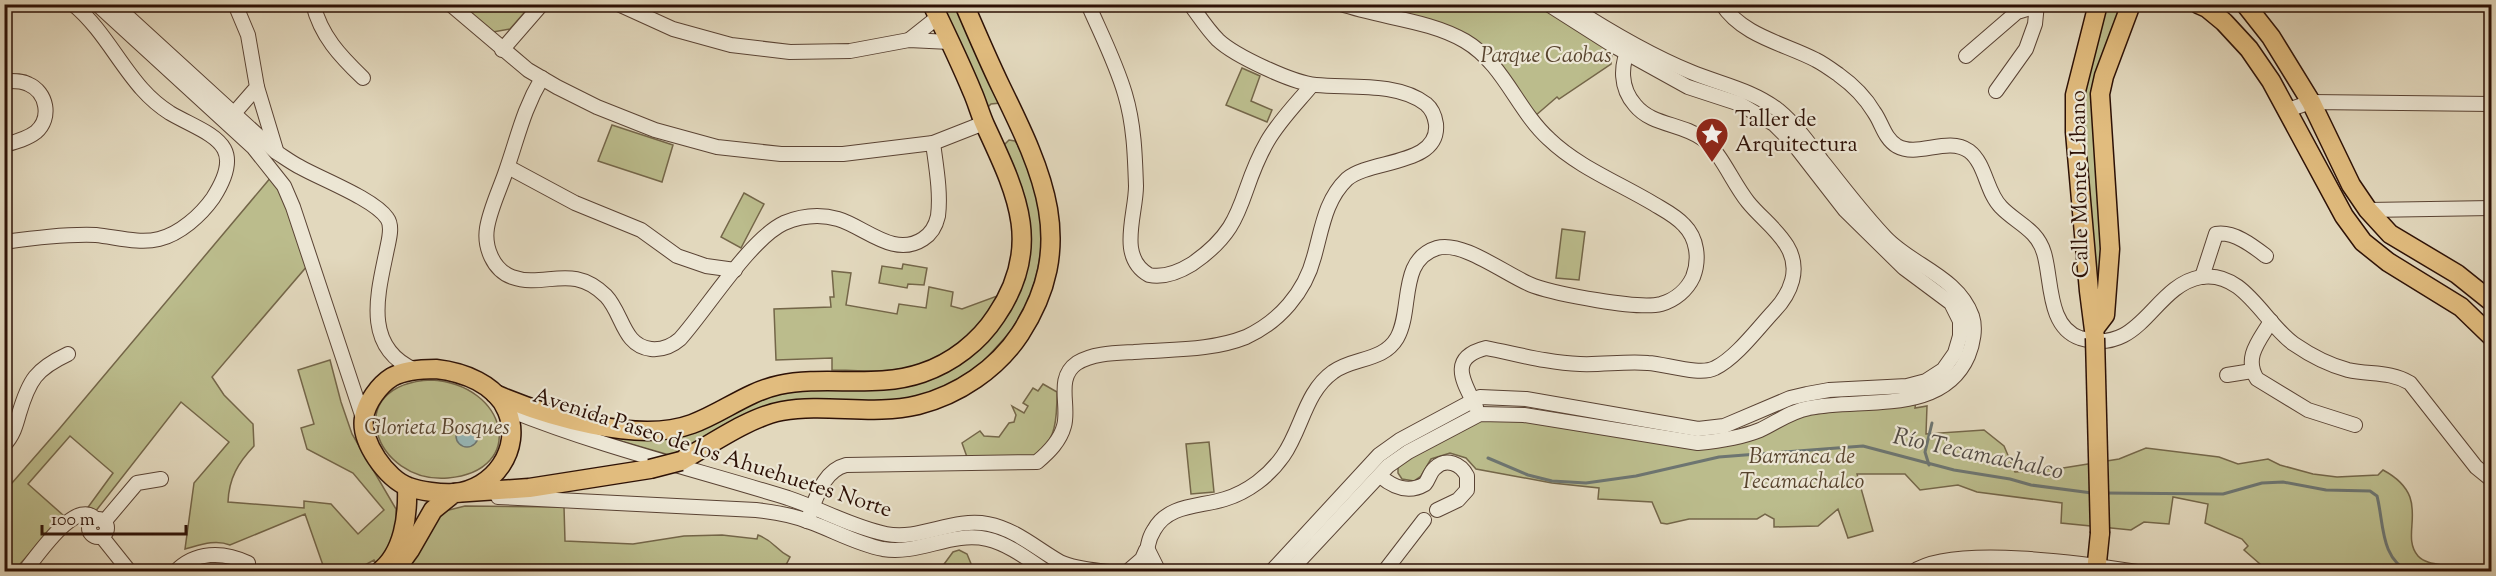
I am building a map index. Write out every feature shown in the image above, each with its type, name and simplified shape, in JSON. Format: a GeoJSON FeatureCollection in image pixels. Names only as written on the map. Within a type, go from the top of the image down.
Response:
{"type":"FeatureCollection","features":[{"type":"Feature","properties":{"kind":"main road"},"geometry":{"type":"LineString","coordinates":[[394,572],[410,550],[433,510],[454,493],[486,481],[504,462],[510,448],[512,432],[507,409],[495,394],[480,382],[460,373],[436,369],[415,370],[392,377],[373,395],[363,418],[368,442],[378,461],[393,477],[408,487],[454,493],[529,488],[650,469],[681,461],[773,413],[792,410],[900,409],[933,401],[965,386],[1005,353],[1034,311],[1045,280],[1050,248],[1050,216],[1044,184],[964,4]]}},
{"type":"Feature","properties":{"kind":"main road","name":"Calle Monte Líbano"},"geometry":{"type":"LineString","coordinates":[[2096,568],[2100,532],[2095,333],[2089,291],[2075,132],[2075,95],[2098,4]]}},
{"type":"Feature","properties":{"kind":"main road","name":"Calle Monte Líbano"},"geometry":{"type":"LineString","coordinates":[[2095,333],[2105,315],[2110,249],[2100,94],[2104,76],[2131,4]]}},
{"type":"Feature","properties":{"kind":"main road"},"geometry":{"type":"LineString","coordinates":[[2198,4],[2207,8],[2224,22],[2249,49],[2288,110],[2344,216],[2363,242],[2388,262],[2461,307],[2492,337]]}},
{"type":"Feature","properties":{"kind":"main road"},"geometry":{"type":"LineString","coordinates":[[2247,5],[2271,37],[2311,102],[2351,185],[2368,210],[2390,234],[2457,274],[2492,302]]}},
{"type":"Feature","properties":{"kind":"main road"},"geometry":{"type":"LineString","coordinates":[[495,394],[534,409],[594,425],[670,430],[695,423],[751,394],[777,385],[834,380],[896,379],[924,373],[950,360],[973,343],[992,322],[1010,292],[1019,259],[1022,232],[1019,206],[1011,180],[935,11]]}},
{"type":"Feature","properties":{"kind":"main road"},"geometry":{"type":"LineString","coordinates":[[986,128],[994,136],[1002,138],[1010,135],[1015,129],[1015,117]]}},
{"type":"Feature","properties":{"kind":"main road"},"geometry":{"type":"LineString","coordinates":[[379,572],[391,559],[400,540],[407,508],[408,487]]}},
{"type":"Feature","properties":{"kind":"street"},"geometry":{"type":"LineString","coordinates":[[4,242],[95,235],[139,240],[159,239],[177,232],[208,204],[220,186],[226,168],[226,152],[218,140],[204,129],[155,102],[141,87],[108,41],[73,4]]}},
{"type":"Feature","properties":{"kind":"street"},"geometry":{"type":"LineString","coordinates":[[97,4],[230,118],[276,152],[297,166],[373,205],[384,215],[390,226],[378,300],[378,329],[393,355],[415,370]]}},
{"type":"Feature","properties":{"kind":"street"},"geometry":{"type":"LineString","coordinates":[[114,4],[230,118],[284,186],[363,418]]}},
{"type":"Feature","properties":{"kind":"street"},"geometry":{"type":"LineString","coordinates":[[235,4],[248,35],[257,87],[276,152]]}},
{"type":"Feature","properties":{"kind":"street"},"geometry":{"type":"LineString","coordinates":[[314,4],[320,25],[330,44],[363,78]]}},
{"type":"Feature","properties":{"kind":"street"},"geometry":{"type":"LineString","coordinates":[[450,4],[502,50],[528,70],[557,87],[597,107],[655,130],[717,147],[780,154],[843,154],[933,143],[986,128]]}},
{"type":"Feature","properties":{"kind":"street"},"geometry":{"type":"LineString","coordinates":[[502,50],[542,4]]}},
{"type":"Feature","properties":{"kind":"street"},"geometry":{"type":"LineString","coordinates":[[618,4],[673,29],[731,45],[754,48],[790,52],[850,51],[909,40],[950,42]]}},
{"type":"Feature","properties":{"kind":"street"},"geometry":{"type":"LineString","coordinates":[[1088,4],[1116,68],[1129,109],[1134,138],[1136,188],[1130,251],[1135,263],[1149,275],[1168,275],[1186,268],[1223,238],[1238,215],[1267,141],[1312,85]]}},
{"type":"Feature","properties":{"kind":"street"},"geometry":{"type":"LineString","coordinates":[[807,521],[823,484],[834,470],[846,465],[1037,462],[1049,451],[1065,424],[1065,381],[1070,370],[1079,362],[1100,355],[1124,352],[1220,345],[1247,336],[1270,322],[1288,306],[1307,278],[1325,213],[1335,194],[1348,179],[1363,170],[1418,154],[1430,145],[1437,131],[1435,117],[1428,106],[1414,97],[1393,91],[1312,85],[1263,66],[1219,41],[1190,4]]}},
{"type":"Feature","properties":{"kind":"street"},"geometry":{"type":"LineString","coordinates":[[1127,572],[1142,559],[1152,532],[1167,514],[1174,510],[1225,499],[1259,481],[1285,454],[1311,398],[1322,382],[1342,366],[1381,354],[1392,345],[1401,329],[1413,267],[1431,251],[1443,247],[1462,250],[1531,285],[1568,295],[1650,305],[1665,303],[1678,295],[1689,284],[1695,270],[1696,246],[1685,225],[1656,205],[1553,144],[1534,123],[1497,70],[1476,48],[1444,31],[1341,4]]}},
{"type":"Feature","properties":{"kind":"street"},"geometry":{"type":"LineString","coordinates":[[1271,572],[1408,452],[1480,414],[1524,415],[1698,442],[1726,440],[1760,430],[1790,413],[1808,408],[1916,398],[1935,392],[1951,381],[1968,356],[1972,347],[1974,330],[1972,317],[1961,296],[1945,289],[1888,240],[1854,202],[1800,132],[1778,110],[1745,90],[1629,49],[1548,4]]}},
{"type":"Feature","properties":{"kind":"street"},"geometry":{"type":"LineString","coordinates":[[1567,4],[1629,49]]}},
{"type":"Feature","properties":{"kind":"street"},"geometry":{"type":"LineString","coordinates":[[1722,4],[1727,12],[1754,32],[1817,60],[1842,77],[1862,94],[1889,140],[1899,147],[1910,150],[1956,146],[1969,152],[1979,166],[1996,202],[2035,235],[2044,251],[2055,313],[2066,329],[2077,337],[2101,339],[2124,336],[2149,316],[2170,291],[2202,277],[2221,279],[2237,285],[2292,343],[2319,359],[2349,370],[2397,375],[2410,383],[2476,467],[2492,480]]}},
{"type":"Feature","properties":{"kind":"street"},"geometry":{"type":"LineString","coordinates":[[1966,56],[2017,12],[2037,5],[2035,24],[2026,49],[1996,91]]}},
{"type":"Feature","properties":{"kind":"street"},"geometry":{"type":"LineString","coordinates":[[909,40],[935,11]]}},
{"type":"Feature","properties":{"kind":"street"},"geometry":{"type":"LineString","coordinates":[[1480,414],[1461,378],[1461,372],[1470,356],[1486,348],[1578,364],[1650,363],[1700,370],[1714,369],[1727,361],[1781,304],[1789,292],[1794,276],[1794,262],[1788,246],[1750,204],[1717,154],[1703,139],[1678,126],[1648,117],[1637,108],[1629,96],[1624,82],[1623,68],[1629,49]]}},
{"type":"Feature","properties":{"kind":"street"},"geometry":{"type":"LineString","coordinates":[[527,103],[528,70]]}},
{"type":"Feature","properties":{"kind":"street"},"geometry":{"type":"LineString","coordinates":[[542,78],[527,103],[487,228],[489,253],[495,265],[506,274],[517,278],[571,278],[589,284],[611,302],[626,332],[636,344],[655,349],[675,343],[685,334],[735,270],[770,232],[785,223],[802,218],[820,217],[839,220],[884,242],[909,244],[922,240],[931,231],[938,216],[933,143]]}},
{"type":"Feature","properties":{"kind":"street"},"geometry":{"type":"LineString","coordinates":[[4,81],[24,82],[34,87],[42,96],[46,107],[42,124],[35,133],[4,145]]}},
{"type":"Feature","properties":{"kind":"street"},"geometry":{"type":"LineString","coordinates":[[230,118],[257,87]]}},
{"type":"Feature","properties":{"kind":"street"},"geometry":{"type":"LineString","coordinates":[[527,103],[557,87]]}},
{"type":"Feature","properties":{"kind":"street"},"geometry":{"type":"LineString","coordinates":[[2288,110],[2311,102],[2492,104]]}},
{"type":"Feature","properties":{"kind":"street"},"geometry":{"type":"LineString","coordinates":[[508,167],[575,203],[627,222],[668,251],[687,261],[735,270]]}},
{"type":"Feature","properties":{"kind":"street"},"geometry":{"type":"LineString","coordinates":[[2368,210],[2492,208]]}},
{"type":"Feature","properties":{"kind":"street"},"geometry":{"type":"LineString","coordinates":[[2202,277],[2216,234],[2220,233],[2246,241],[2266,256]]}},
{"type":"Feature","properties":{"kind":"street"},"geometry":{"type":"LineString","coordinates":[[1289,572],[1318,531],[1379,455],[1400,440],[1480,397],[1526,399],[1698,429],[1724,426],[1790,398],[1807,394],[1829,390],[1907,386],[1926,381],[1943,370],[1955,353],[1960,336],[1960,321],[1945,289]]}},
{"type":"Feature","properties":{"kind":"street"},"geometry":{"type":"LineString","coordinates":[[2271,321],[2256,344],[2252,355],[2252,371],[2264,385],[2308,410],[2355,425]]}},
{"type":"Feature","properties":{"kind":"street"},"geometry":{"type":"LineString","coordinates":[[4,445],[15,428],[26,390],[34,376],[46,365],[68,354]]}},
{"type":"Feature","properties":{"kind":"street"},"geometry":{"type":"LineString","coordinates":[[2227,375],[2252,371]]}},
{"type":"Feature","properties":{"kind":"street","name":"Avenida Paseo de los Ahuehuetes Norte"},"geometry":{"type":"LineString","coordinates":[[507,409],[550,426],[788,498],[858,526],[892,535],[907,535],[965,522],[988,524],[1006,529],[1067,565],[1109,572]]}},
{"type":"Feature","properties":{"kind":"street"},"geometry":{"type":"LineString","coordinates":[[1754,415],[1760,430]]}},
{"type":"Feature","properties":{"kind":"street"},"geometry":{"type":"LineString","coordinates":[[1380,476],[1396,488],[1413,488],[1425,484],[1433,470],[1440,464],[1449,462],[1458,465],[1467,476],[1467,489],[1458,500],[1437,510]]}},
{"type":"Feature","properties":{"kind":"street"},"geometry":{"type":"LineString","coordinates":[[97,522],[137,483],[161,478]]}},
{"type":"Feature","properties":{"kind":"street"},"geometry":{"type":"LineString","coordinates":[[788,498],[800,496],[823,484]]}},
{"type":"Feature","properties":{"kind":"street","name":"Avenida Paseo de los Ahuehuetes Norte"},"geometry":{"type":"LineString","coordinates":[[454,493],[536,500],[782,513],[840,536],[890,550],[909,550],[957,538],[985,538],[1000,543],[1047,572]]}},
{"type":"Feature","properties":{"kind":"street"},"geometry":{"type":"LineString","coordinates":[[24,572],[57,532],[73,518],[97,522],[107,530],[102,537],[130,572]]}},
{"type":"Feature","properties":{"kind":"street"},"geometry":{"type":"LineString","coordinates":[[1384,572],[1424,520]]}},
{"type":"Feature","properties":{"kind":"street"},"geometry":{"type":"LineString","coordinates":[[1145,572],[1147,548]]}},
{"type":"Feature","properties":{"kind":"street"},"geometry":{"type":"LineString","coordinates":[[1147,548],[1159,572]]}},
{"type":"Feature","properties":{"kind":"street"},"geometry":{"type":"LineString","coordinates":[[175,572],[193,558],[207,555],[232,556],[248,563]]}},
{"type":"Feature","properties":{"kind":"street"},"geometry":{"type":"LineString","coordinates":[[1913,572],[1930,562],[1978,558],[2052,560],[2137,572]]}},
{"type":"Feature","properties":{"kind":"green space"},"geometry":{"type":"Polygon","coordinates":[[[460,5],[531,5],[510,29],[493,32],[460,5]]]}},
{"type":"Feature","properties":{"kind":"green space"},"geometry":{"type":"Polygon","coordinates":[[[938,5],[957,5],[1000,103],[991,104],[987,108],[938,5]]]}},
{"type":"Feature","properties":{"kind":"green space","name":"Parque Caobas"},"geometry":{"type":"Polygon","coordinates":[[[1361,5],[1540,5],[1612,50],[1611,64],[1559,99],[1557,97],[1535,116],[1489,52],[1361,5]]]}},
{"type":"Feature","properties":{"kind":"green space"},"geometry":{"type":"Polygon","coordinates":[[[2100,5],[2127,5],[2103,76],[2105,172],[2099,312],[2078,94],[2100,5]]]}},
{"type":"Feature","properties":{"kind":"green space"},"geometry":{"type":"Polygon","coordinates":[[[1242,68],[1260,76],[1251,101],[1272,110],[1267,122],[1226,105],[1242,68]]]}},
{"type":"Feature","properties":{"kind":"green space"},"geometry":{"type":"Polygon","coordinates":[[[612,125],[673,145],[662,182],[598,161],[612,125]]]}},
{"type":"Feature","properties":{"kind":"green space"},"geometry":{"type":"Polygon","coordinates":[[[1009,140],[1015,141],[1023,153],[1038,196],[1043,238],[1037,274],[1029,300],[1011,331],[982,363],[958,380],[934,392],[893,403],[814,403],[676,457],[552,421],[600,433],[737,409],[792,391],[933,376],[1022,278],[1003,146],[1009,140]]]}},
{"type":"Feature","properties":{"kind":"green space"},"geometry":{"type":"Polygon","coordinates":[[[272,176],[281,188],[308,265],[212,377],[224,395],[253,424],[254,446],[235,471],[228,502],[304,508],[304,501],[331,504],[358,534],[384,510],[353,473],[307,449],[301,428],[314,424],[298,370],[330,360],[352,434],[396,509],[397,533],[378,566],[374,560],[354,571],[325,571],[305,514],[230,545],[213,543],[185,549],[194,483],[229,442],[181,402],[95,512],[86,510],[113,473],[70,436],[28,484],[63,515],[14,571],[5,571],[5,505],[11,498],[5,491],[272,176]]]}},
{"type":"Feature","properties":{"kind":"green space"},"geometry":{"type":"Polygon","coordinates":[[[744,193],[764,204],[741,248],[721,237],[744,193]]]}},
{"type":"Feature","properties":{"kind":"green space"},"geometry":{"type":"Polygon","coordinates":[[[1562,229],[1585,232],[1579,280],[1556,278],[1562,229]]]}},
{"type":"Feature","properties":{"kind":"green space"},"geometry":{"type":"Polygon","coordinates":[[[903,264],[927,268],[924,285],[908,284],[907,288],[879,283],[882,266],[902,269],[903,264]]]}},
{"type":"Feature","properties":{"kind":"green space"},"geometry":{"type":"Polygon","coordinates":[[[832,271],[851,273],[846,305],[897,314],[899,304],[926,308],[929,287],[953,292],[951,306],[962,309],[997,296],[990,309],[971,332],[947,351],[920,364],[888,370],[832,370],[832,358],[776,360],[774,309],[831,307],[830,297],[834,297],[832,271]]]}},
{"type":"Feature","properties":{"kind":"green space","name":"Glorieta Bosques"},"geometry":{"type":"Polygon","coordinates":[[[431,380],[457,385],[477,396],[491,411],[498,428],[498,445],[490,460],[473,472],[448,478],[422,476],[401,466],[386,451],[377,433],[376,414],[384,398],[402,386],[431,380]]]}},
{"type":"Feature","properties":{"kind":"green space"},"geometry":{"type":"Polygon","coordinates":[[[1043,384],[1057,392],[1057,401],[1054,428],[1041,451],[1033,456],[967,457],[962,443],[980,431],[984,436],[999,437],[1009,423],[1014,422],[1016,415],[1012,406],[1024,413],[1028,406],[1023,403],[1033,388],[1038,391],[1043,384]]]}},
{"type":"Feature","properties":{"kind":"green space","name":"Barranca de Tecamachalco"},"geometry":{"type":"Polygon","coordinates":[[[1916,401],[1915,408],[1927,406],[1926,434],[1984,430],[2004,446],[2015,472],[2063,468],[2119,459],[2146,448],[2219,457],[2238,464],[2268,459],[2280,465],[2313,474],[2337,477],[2378,475],[2383,470],[2399,481],[2408,492],[2412,503],[2411,537],[2418,556],[2427,562],[2462,571],[2268,571],[2244,550],[2248,546],[2242,539],[2205,523],[2208,504],[2173,497],[2169,524],[2144,522],[2131,530],[2061,523],[2062,503],[1977,492],[1958,485],[1920,490],[1905,474],[1857,474],[1873,531],[1848,538],[1838,509],[1818,526],[1774,527],[1774,519],[1765,514],[1757,519],[1689,519],[1667,524],[1661,523],[1652,502],[1598,499],[1599,488],[1552,483],[1476,469],[1466,458],[1450,453],[1431,459],[1421,476],[1414,481],[1402,479],[1398,473],[1398,465],[1462,424],[1498,416],[1698,446],[1791,417],[1916,401]]]}},
{"type":"Feature","properties":{"kind":"green space"},"geometry":{"type":"Polygon","coordinates":[[[1209,442],[1214,492],[1191,494],[1186,444],[1209,442]]]}},
{"type":"Feature","properties":{"kind":"green space"},"geometry":{"type":"Polygon","coordinates":[[[465,506],[564,507],[565,541],[633,544],[684,536],[722,535],[757,539],[758,535],[790,557],[784,569],[801,571],[405,572],[441,512],[465,506]]]}},
{"type":"Feature","properties":{"kind":"green space"},"geometry":{"type":"Polygon","coordinates":[[[959,550],[967,554],[974,571],[939,571],[953,552],[959,550]]]}},
{"type":"Feature","properties":{"kind":"water"},"geometry":{"type":"Polygon","coordinates":[[[467,425],[475,428],[478,436],[475,444],[467,447],[459,444],[456,436],[459,428],[467,425]]]}},
{"type":"Feature","properties":{"kind":"waterway"},"geometry":{"type":"LineString","coordinates":[[1929,465],[1925,452],[1932,423]]}},
{"type":"Feature","properties":{"kind":"waterway","name":"Río Tecamachalco"},"geometry":{"type":"LineString","coordinates":[[1488,458],[1528,475],[1552,481],[1586,483],[1636,476],[1719,457],[1863,446],[1954,470],[2010,479],[2031,485],[2092,493]]}},
{"type":"Feature","properties":{"kind":"waterway","name":"Río Tecamachalco"},"geometry":{"type":"LineString","coordinates":[[2104,493],[2223,494],[2262,483],[2283,482],[2326,490],[2370,491],[2377,496],[2388,549],[2400,566],[2410,572]]}},
{"type":"Feature","properties":{"kind":"place","name":"Taller de Arquitectura"},"geometry":{"type":"Point","coordinates":[1712,163]}}]}
